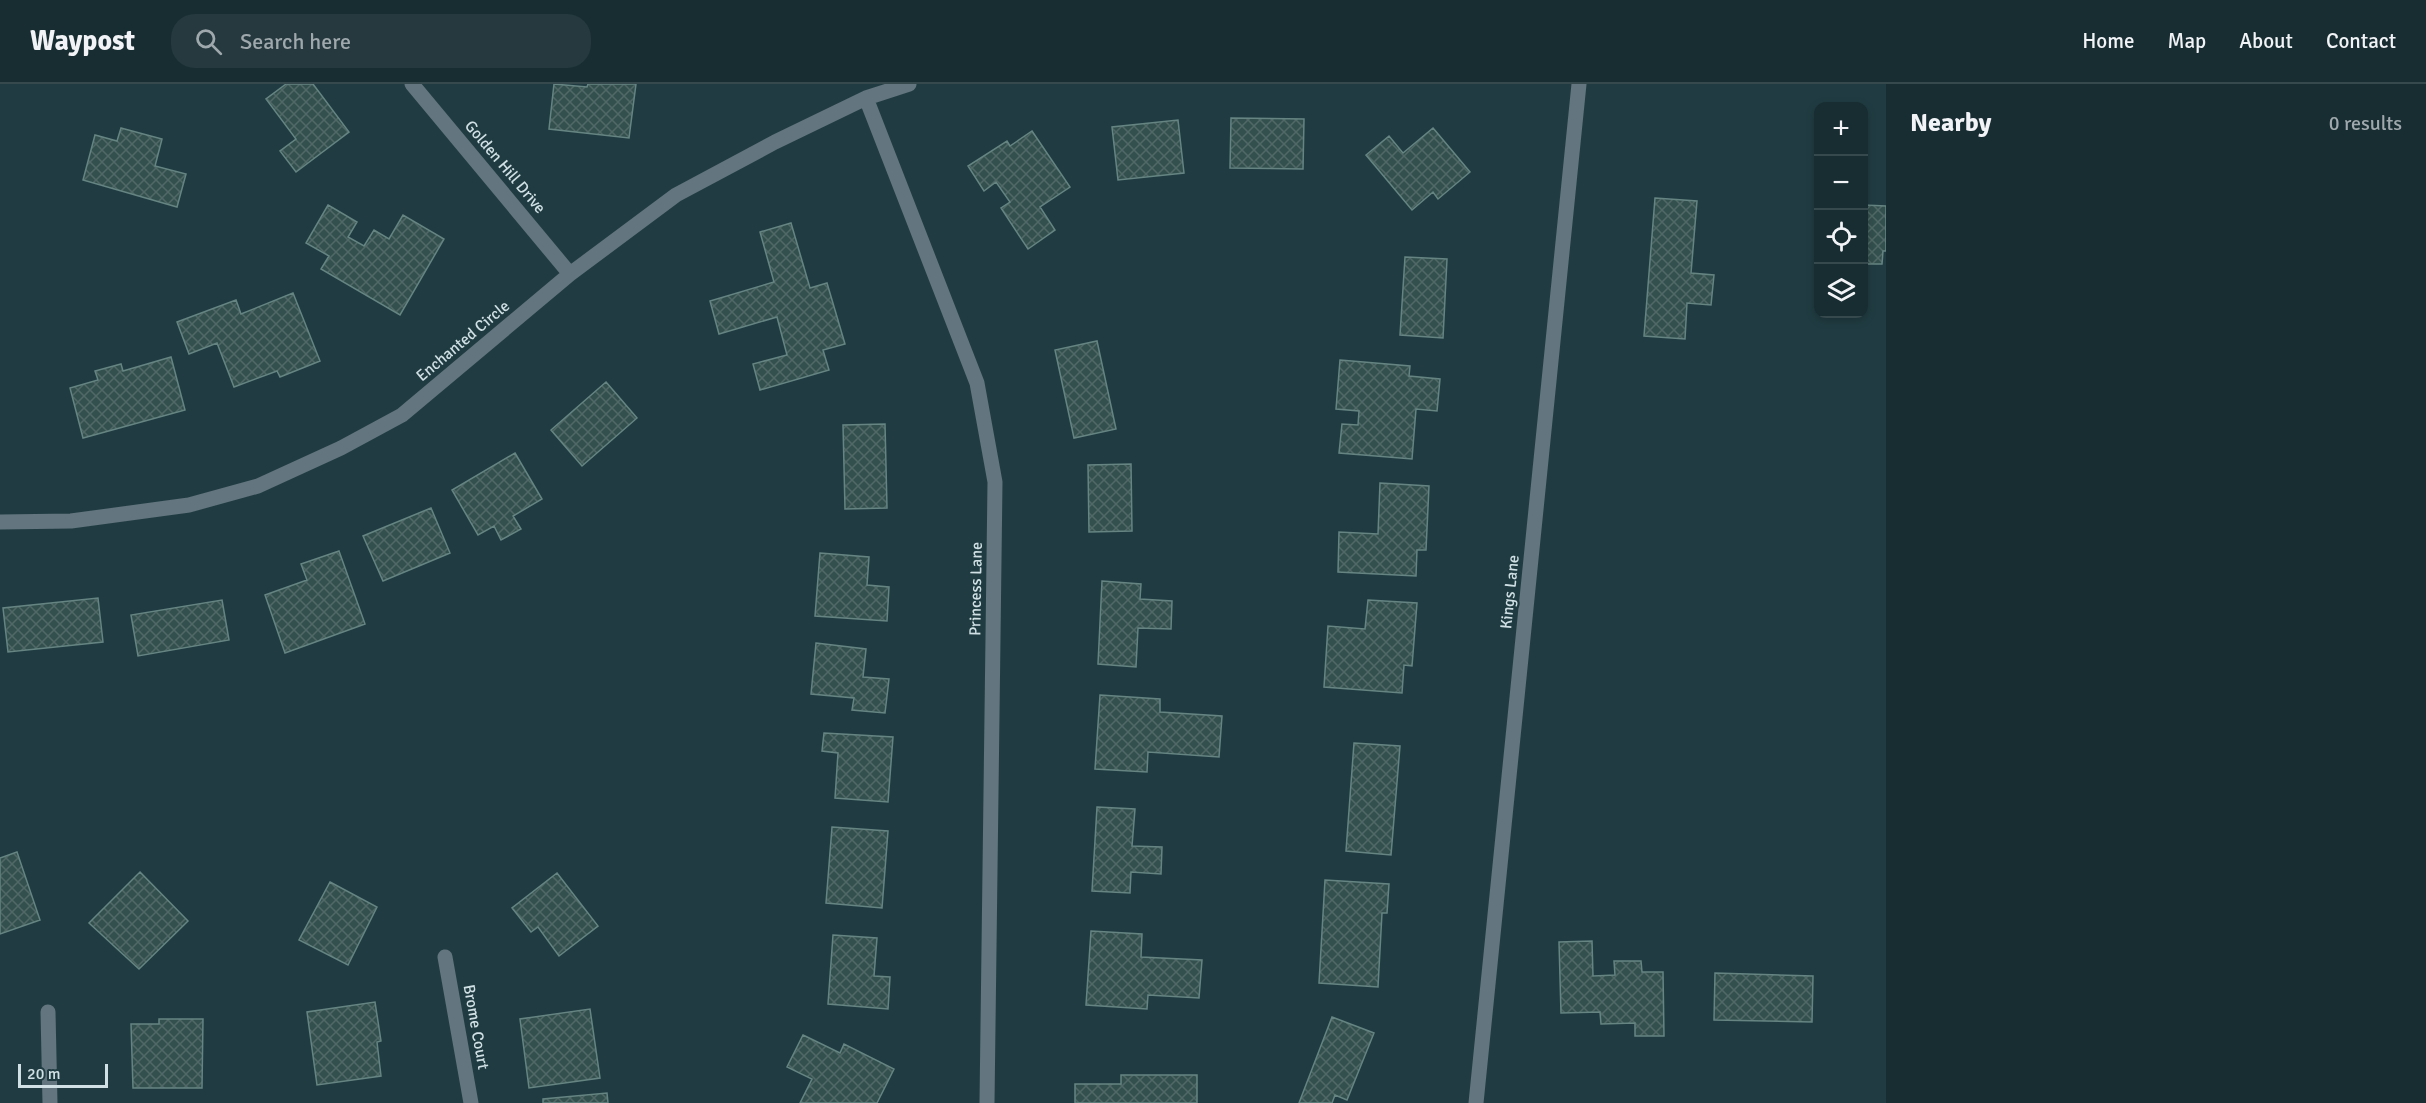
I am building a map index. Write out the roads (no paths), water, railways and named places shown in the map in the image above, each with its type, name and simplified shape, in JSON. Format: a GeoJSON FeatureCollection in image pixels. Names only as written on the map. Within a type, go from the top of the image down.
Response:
{"type":"FeatureCollection","features":[{"type":"Feature","properties":{"kind":"street","name":"Golden Hill Drive"},"geometry":{"type":"LineString","coordinates":[[411,84],[570,274]]}},
{"type":"Feature","properties":{"kind":"street","name":"Enchanted Circle"},"geometry":{"type":"LineString","coordinates":[[0,522],[71,521],[118,517],[189,505],[258,486],[341,448],[402,415],[570,274],[676,195],[775,142],[866,98],[909,84]]}},
{"type":"Feature","properties":{"kind":"street","name":"Kings Lane"},"geometry":{"type":"LineString","coordinates":[[1476,1103],[1579,84]]}},
{"type":"Feature","properties":{"kind":"street","name":"Princess Lane"},"geometry":{"type":"LineString","coordinates":[[866,98],[977,383],[995,482],[987,1103]]}},
{"type":"Feature","properties":{"kind":"street","name":"Brome Court"},"geometry":{"type":"LineString","coordinates":[[445,957],[471,1103]]}},
{"type":"Feature","properties":{"kind":"street"},"geometry":{"type":"LineString","coordinates":[[48,1012],[50,1103]]}}]}
